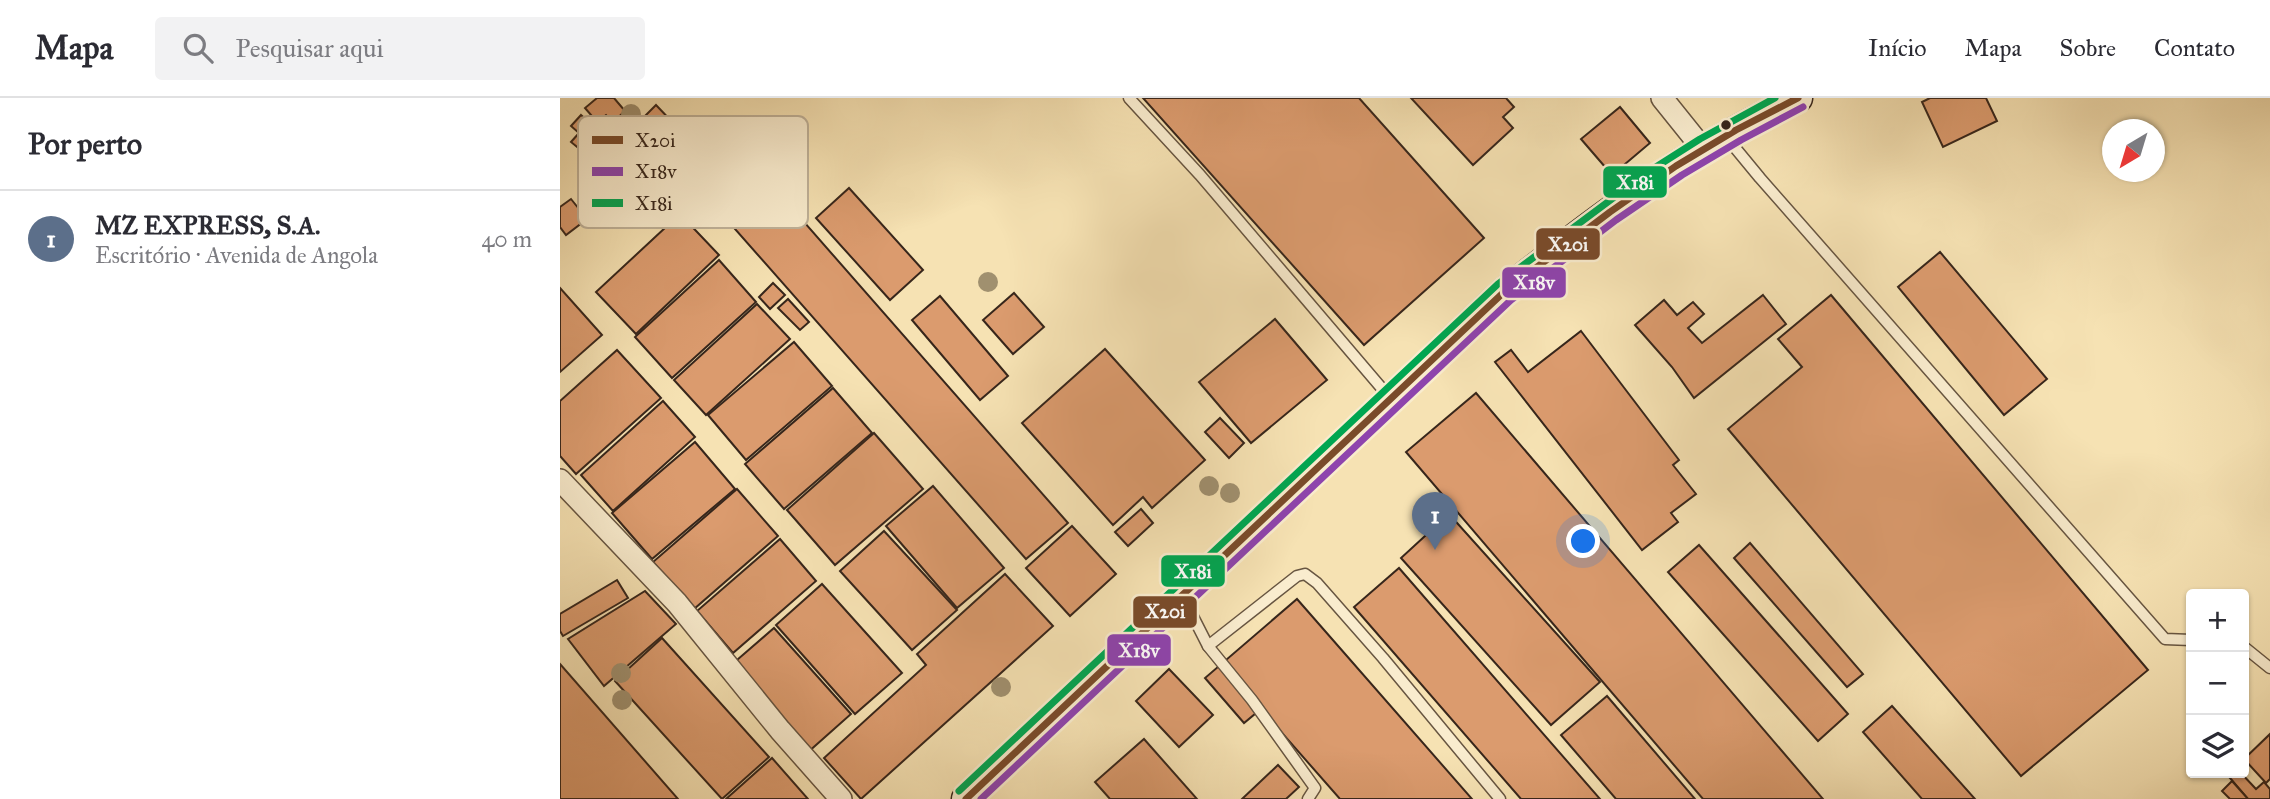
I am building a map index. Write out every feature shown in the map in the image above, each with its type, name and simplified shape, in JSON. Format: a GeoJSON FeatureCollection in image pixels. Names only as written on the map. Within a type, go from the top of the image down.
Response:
{"type":"FeatureCollection","features":[{"type":"Feature","properties":{"kind":"main road"},"geometry":{"type":"LineString","coordinates":[[966,799],[1504,292],[1593,224],[1725,136],[1798,98]]}},
{"type":"Feature","properties":{"kind":"street"},"geometry":{"type":"LineString","coordinates":[[1662,98],[1725,136]]}},
{"type":"Feature","properties":{"kind":"street"},"geometry":{"type":"LineString","coordinates":[[560,480],[677,603],[780,730],[841,799]]}},
{"type":"Feature","properties":{"kind":"lane"},"geometry":{"type":"LineString","coordinates":[[1129,98],[1200,175],[1390,398]]}},
{"type":"Feature","properties":{"kind":"lane"},"geometry":{"type":"LineString","coordinates":[[1725,136],[2165,639],[2186,640]]}},
{"type":"Feature","properties":{"kind":"lane"},"geometry":{"type":"LineString","coordinates":[[1208,646],[1297,576],[1305,574],[1317,583],[1383,658],[1500,799]]}},
{"type":"Feature","properties":{"kind":"lane"},"geometry":{"type":"LineString","coordinates":[[1182,595],[1208,646],[1252,700],[1315,788],[1308,799]]}},
{"type":"Feature","properties":{"kind":"lane"},"geometry":{"type":"LineString","coordinates":[[2249,651],[2270,668]]}},
{"type":"Feature","properties":{"kind":"building"},"geometry":{"type":"Polygon","coordinates":[[[597,98],[614,98],[625,111],[620,116],[592,116],[585,108],[597,98]]]}},
{"type":"Feature","properties":{"kind":"building"},"geometry":{"type":"Polygon","coordinates":[[[1143,98],[1359,98],[1484,238],[1364,345],[1143,98]]]}},
{"type":"Feature","properties":{"kind":"building"},"geometry":{"type":"Polygon","coordinates":[[[1411,98],[1506,98],[1514,107],[1503,117],[1513,128],[1473,165],[1411,98]]]}},
{"type":"Feature","properties":{"kind":"building"},"geometry":{"type":"Polygon","coordinates":[[[1930,98],[1986,98],[1997,121],[1943,147],[1922,102],[1930,98]]]}},
{"type":"Feature","properties":{"kind":"building"},"geometry":{"type":"Polygon","coordinates":[[[656,105],[666,116],[645,116],[656,105]]]}},
{"type":"Feature","properties":{"kind":"building"},"geometry":{"type":"Polygon","coordinates":[[[1620,107],[1650,143],[1612,175],[1581,139],[1620,107]]]}},
{"type":"Feature","properties":{"kind":"building"},"geometry":{"type":"Polygon","coordinates":[[[578,118],[578,132],[571,126],[578,118]]]}},
{"type":"Feature","properties":{"kind":"building"},"geometry":{"type":"Polygon","coordinates":[[[578,134],[578,148],[571,142],[578,134]]]}},
{"type":"Feature","properties":{"kind":"building"},"geometry":{"type":"Polygon","coordinates":[[[849,188],[923,270],[890,300],[816,218],[849,188]]]}},
{"type":"Feature","properties":{"kind":"building"},"geometry":{"type":"Polygon","coordinates":[[[571,199],[578,208],[578,226],[566,235],[560,227],[560,207],[571,199]]]}},
{"type":"Feature","properties":{"kind":"building"},"geometry":{"type":"Polygon","coordinates":[[[808,227],[1068,523],[1026,559],[734,228],[808,227]]]}},
{"type":"Feature","properties":{"kind":"building"},"geometry":{"type":"Polygon","coordinates":[[[665,228],[693,228],[719,255],[636,334],[596,292],[665,228]]]}},
{"type":"Feature","properties":{"kind":"building"},"geometry":{"type":"Polygon","coordinates":[[[1940,252],[2047,379],[2004,415],[1898,287],[1940,252]]]}},
{"type":"Feature","properties":{"kind":"building"},"geometry":{"type":"Polygon","coordinates":[[[719,260],[756,302],[672,378],[635,337],[719,260]]]}},
{"type":"Feature","properties":{"kind":"building"},"geometry":{"type":"Polygon","coordinates":[[[773,283],[785,295],[770,309],[759,297],[773,283]]]}},
{"type":"Feature","properties":{"kind":"building"},"geometry":{"type":"Polygon","coordinates":[[[560,288],[602,335],[560,372],[560,288]]]}},
{"type":"Feature","properties":{"kind":"building"},"geometry":{"type":"Polygon","coordinates":[[[1014,293],[1044,327],[1013,354],[983,320],[1014,293]]]}},
{"type":"Feature","properties":{"kind":"building"},"geometry":{"type":"Polygon","coordinates":[[[1763,295],[1786,324],[1694,398],[1672,367],[1635,325],[1664,300],[1677,315],[1693,302],[1704,314],[1688,328],[1702,343],[1763,295]]]}},
{"type":"Feature","properties":{"kind":"building"},"geometry":{"type":"Polygon","coordinates":[[[1831,295],[2148,670],[2021,776],[1728,429],[1802,367],[1778,339],[1831,295]]]}},
{"type":"Feature","properties":{"kind":"building"},"geometry":{"type":"Polygon","coordinates":[[[940,296],[1008,376],[980,400],[912,320],[940,296]]]}},
{"type":"Feature","properties":{"kind":"building"},"geometry":{"type":"Polygon","coordinates":[[[788,299],[809,322],[800,330],[778,308],[788,299]]]}},
{"type":"Feature","properties":{"kind":"building"},"geometry":{"type":"Polygon","coordinates":[[[757,304],[790,339],[706,415],[674,380],[757,304]]]}},
{"type":"Feature","properties":{"kind":"building"},"geometry":{"type":"Polygon","coordinates":[[[1275,319],[1327,380],[1251,443],[1199,382],[1275,319]]]}},
{"type":"Feature","properties":{"kind":"building"},"geometry":{"type":"Polygon","coordinates":[[[1581,331],[1679,460],[1673,465],[1696,494],[1671,513],[1678,522],[1642,550],[1495,362],[1511,350],[1528,372],[1581,331]]]}},
{"type":"Feature","properties":{"kind":"building"},"geometry":{"type":"Polygon","coordinates":[[[794,342],[832,386],[746,460],[708,415],[794,342]]]}},
{"type":"Feature","properties":{"kind":"building"},"geometry":{"type":"Polygon","coordinates":[[[1105,349],[1205,460],[1152,508],[1143,497],[1113,525],[1022,423],[1105,349]]]}},
{"type":"Feature","properties":{"kind":"building"},"geometry":{"type":"Polygon","coordinates":[[[617,350],[661,398],[576,474],[560,456],[560,401],[617,350]]]}},
{"type":"Feature","properties":{"kind":"building"},"geometry":{"type":"Polygon","coordinates":[[[833,388],[872,433],[784,509],[745,464],[833,388]]]}},
{"type":"Feature","properties":{"kind":"building"},"geometry":{"type":"Polygon","coordinates":[[[1476,393],[1823,799],[1703,799],[1406,452],[1476,393]]]}},
{"type":"Feature","properties":{"kind":"building"},"geometry":{"type":"Polygon","coordinates":[[[663,401],[695,437],[613,511],[581,475],[663,401]]]}},
{"type":"Feature","properties":{"kind":"building"},"geometry":{"type":"Polygon","coordinates":[[[1220,418],[1244,443],[1229,458],[1205,432],[1220,418]]]}},
{"type":"Feature","properties":{"kind":"building"},"geometry":{"type":"Polygon","coordinates":[[[874,433],[923,489],[835,565],[787,510],[874,433]]]}},
{"type":"Feature","properties":{"kind":"building"},"geometry":{"type":"Polygon","coordinates":[[[695,442],[735,489],[652,559],[612,513],[695,442]]]}},
{"type":"Feature","properties":{"kind":"building"},"geometry":{"type":"Polygon","coordinates":[[[933,486],[1004,568],[957,608],[886,526],[933,486]]]}},
{"type":"Feature","properties":{"kind":"building"},"geometry":{"type":"Polygon","coordinates":[[[737,489],[778,536],[694,609],[653,562],[737,489]]]}},
{"type":"Feature","properties":{"kind":"building"},"geometry":{"type":"Polygon","coordinates":[[[1141,509],[1153,523],[1128,546],[1115,532],[1141,509]]]}},
{"type":"Feature","properties":{"kind":"building"},"geometry":{"type":"Polygon","coordinates":[[[1449,514],[1600,682],[1551,725],[1401,558],[1449,514]]]}},
{"type":"Feature","properties":{"kind":"building"},"geometry":{"type":"Polygon","coordinates":[[[1072,526],[1116,574],[1070,616],[1026,568],[1072,526]]]}},
{"type":"Feature","properties":{"kind":"building"},"geometry":{"type":"Polygon","coordinates":[[[884,531],[957,610],[912,650],[840,571],[884,531]]]}},
{"type":"Feature","properties":{"kind":"building"},"geometry":{"type":"Polygon","coordinates":[[[780,539],[816,581],[733,653],[697,611],[780,539]]]}},
{"type":"Feature","properties":{"kind":"building"},"geometry":{"type":"Polygon","coordinates":[[[1750,543],[1863,674],[1847,687],[1734,558],[1750,543]]]}},
{"type":"Feature","properties":{"kind":"building"},"geometry":{"type":"Polygon","coordinates":[[[1699,545],[1848,714],[1818,741],[1668,572],[1699,545]]]}},
{"type":"Feature","properties":{"kind":"building"},"geometry":{"type":"Polygon","coordinates":[[[1399,568],[1600,799],[1521,799],[1354,607],[1399,568]]]}},
{"type":"Feature","properties":{"kind":"building"},"geometry":{"type":"Polygon","coordinates":[[[1005,574],[1053,626],[861,799],[824,758],[926,665],[917,654],[1005,574]]]}},
{"type":"Feature","properties":{"kind":"building"},"geometry":{"type":"Polygon","coordinates":[[[617,580],[628,598],[563,636],[560,631],[560,614],[617,580]]]}},
{"type":"Feature","properties":{"kind":"building"},"geometry":{"type":"Polygon","coordinates":[[[822,584],[902,673],[855,714],[776,625],[822,584]]]}},
{"type":"Feature","properties":{"kind":"building"},"geometry":{"type":"Polygon","coordinates":[[[645,591],[676,624],[604,686],[568,639],[645,591]]]}},
{"type":"Feature","properties":{"kind":"building"},"geometry":{"type":"Polygon","coordinates":[[[1297,599],[1472,799],[1340,799],[1261,709],[1244,723],[1205,678],[1297,599]]]}},
{"type":"Feature","properties":{"kind":"building"},"geometry":{"type":"Polygon","coordinates":[[[774,628],[851,714],[807,753],[730,666],[774,628]]]}},
{"type":"Feature","properties":{"kind":"building"},"geometry":{"type":"Polygon","coordinates":[[[662,638],[769,757],[722,799],[615,681],[662,638]]]}},
{"type":"Feature","properties":{"kind":"building"},"geometry":{"type":"Polygon","coordinates":[[[560,664],[678,799],[560,799],[560,664]]]}},
{"type":"Feature","properties":{"kind":"building"},"geometry":{"type":"Polygon","coordinates":[[[1169,669],[1213,715],[1179,747],[1136,701],[1169,669]]]}},
{"type":"Feature","properties":{"kind":"building"},"geometry":{"type":"Polygon","coordinates":[[[1607,696],[1695,799],[1616,799],[1561,735],[1607,696]]]}},
{"type":"Feature","properties":{"kind":"building"},"geometry":{"type":"Polygon","coordinates":[[[1892,706],[1975,799],[1922,799],[1863,732],[1892,706]]]}},
{"type":"Feature","properties":{"kind":"building"},"geometry":{"type":"Polygon","coordinates":[[[2270,734],[2270,779],[2266,783],[2249,764],[2249,754],[2270,734]]]}},
{"type":"Feature","properties":{"kind":"building"},"geometry":{"type":"Polygon","coordinates":[[[1144,739],[1197,799],[1110,799],[1095,782],[1144,739]]]}},
{"type":"Feature","properties":{"kind":"building"},"geometry":{"type":"Polygon","coordinates":[[[772,758],[808,799],[726,799],[772,758]]]}},
{"type":"Feature","properties":{"kind":"building"},"geometry":{"type":"Polygon","coordinates":[[[1278,765],[1299,787],[1286,799],[1242,799],[1278,765]]]}},
{"type":"Feature","properties":{"kind":"building"},"geometry":{"type":"Polygon","coordinates":[[[2230,778],[2246,778],[2256,789],[2264,782],[2270,789],[2270,799],[2248,799],[2230,778]]]}},
{"type":"Feature","properties":{"kind":"building"},"geometry":{"type":"Polygon","coordinates":[[[2232,781],[2248,799],[2230,799],[2222,791],[2232,781]]]}},
{"type":"Feature","properties":{"kind":"transit line","name":"X18i"},"geometry":{"type":"LineString","coordinates":[[959,791],[1498,284],[1648,172],[1700,139],[1775,98]]}},
{"type":"Feature","properties":{"kind":"transit line","name":"X20i"},"geometry":{"type":"LineString","coordinates":[[966,799],[1504,292],[1676,166],[1736,130],[1798,98]]}},
{"type":"Feature","properties":{"kind":"transit line","name":"X18v"},"geometry":{"type":"LineString","coordinates":[[981,799],[1511,300],[1616,220],[1682,175],[1803,107]]}},
{"type":"Feature","properties":{"kind":"place","name":"MZ EXPRESS, S.A."},"geometry":{"type":"Point","coordinates":[1435,550]}}]}
